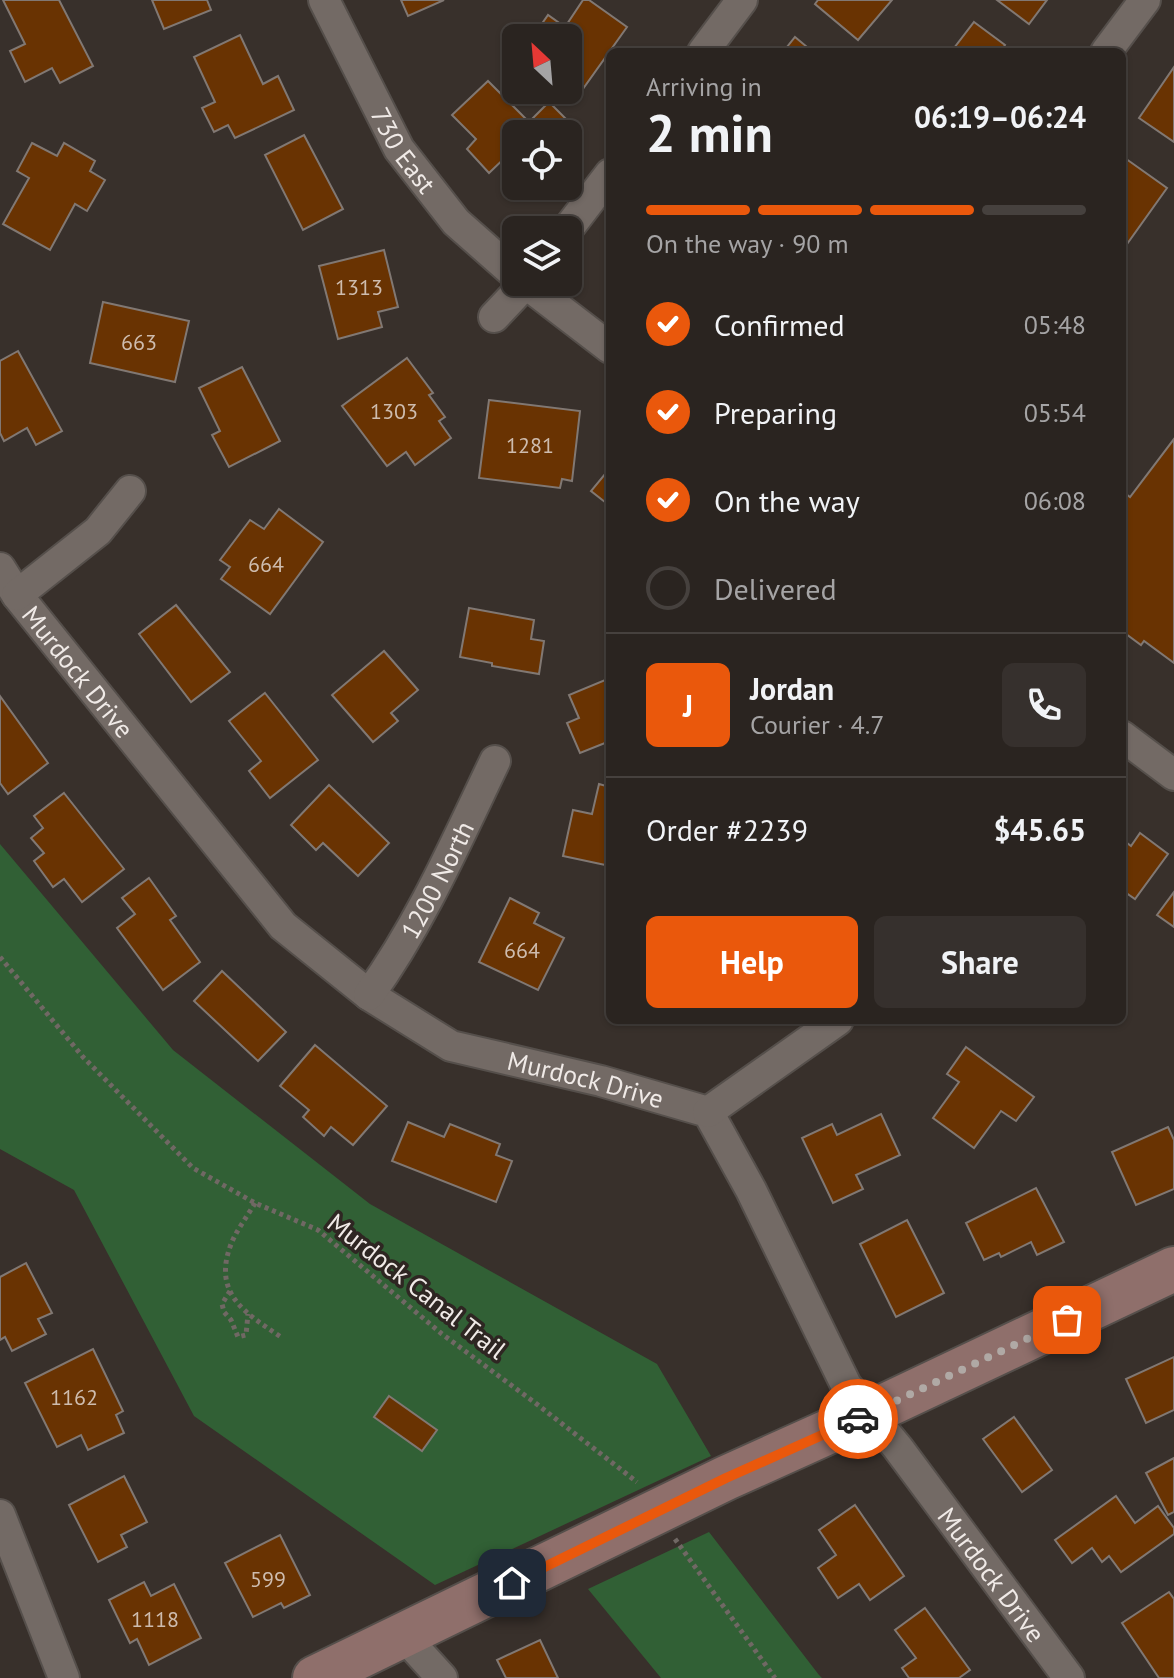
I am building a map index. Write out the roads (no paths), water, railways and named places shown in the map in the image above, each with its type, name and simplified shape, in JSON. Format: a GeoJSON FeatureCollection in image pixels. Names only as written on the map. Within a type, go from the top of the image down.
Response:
{"type":"FeatureCollection","features":[{"type":"Feature","properties":{"kind":"street","name":"730 East"},"geometry":{"type":"LineString","coordinates":[[324,0],[399,149],[456,222],[502,263]]}},
{"type":"Feature","properties":{"kind":"street"},"geometry":{"type":"LineString","coordinates":[[706,48],[742,0]]}},
{"type":"Feature","properties":{"kind":"street"},"geometry":{"type":"LineString","coordinates":[[1109,48],[1145,0]]}},
{"type":"Feature","properties":{"kind":"street"},"geometry":{"type":"LineString","coordinates":[[578,216],[606,179]]}},
{"type":"Feature","properties":{"kind":"street"},"geometry":{"type":"LineString","coordinates":[[494,317],[511,296]]}},
{"type":"Feature","properties":{"kind":"street","name":"730 East"},"geometry":{"type":"LineString","coordinates":[[542,296],[606,345]]}},
{"type":"Feature","properties":{"kind":"street"},"geometry":{"type":"LineString","coordinates":[[17,595],[98,531],[130,491]]}},
{"type":"Feature","properties":{"kind":"street","name":"Murdock Drive"},"geometry":{"type":"LineString","coordinates":[[0,568],[17,595],[283,926],[369,995],[451,1046],[601,1081],[708,1112],[751,1190],[846,1385],[898,1448],[1069,1678]]}},
{"type":"Feature","properties":{"kind":"street"},"geometry":{"type":"LineString","coordinates":[[1126,739],[1174,775]]}},
{"type":"Feature","properties":{"kind":"street","name":"1200 North"},"geometry":{"type":"LineString","coordinates":[[369,995],[391,964],[495,761]]}},
{"type":"Feature","properties":{"kind":"street"},"geometry":{"type":"LineString","coordinates":[[708,1112],[832,1024]]}},
{"type":"Feature","properties":{"kind":"street"},"geometry":{"type":"LineString","coordinates":[[315,1678],[726,1478],[1174,1269]]}},
{"type":"Feature","properties":{"kind":"street"},"geometry":{"type":"LineString","coordinates":[[0,1515],[64,1678]]}},
{"type":"Feature","properties":{"kind":"street"},"geometry":{"type":"LineString","coordinates":[[403,1635],[442,1678]]}}]}
